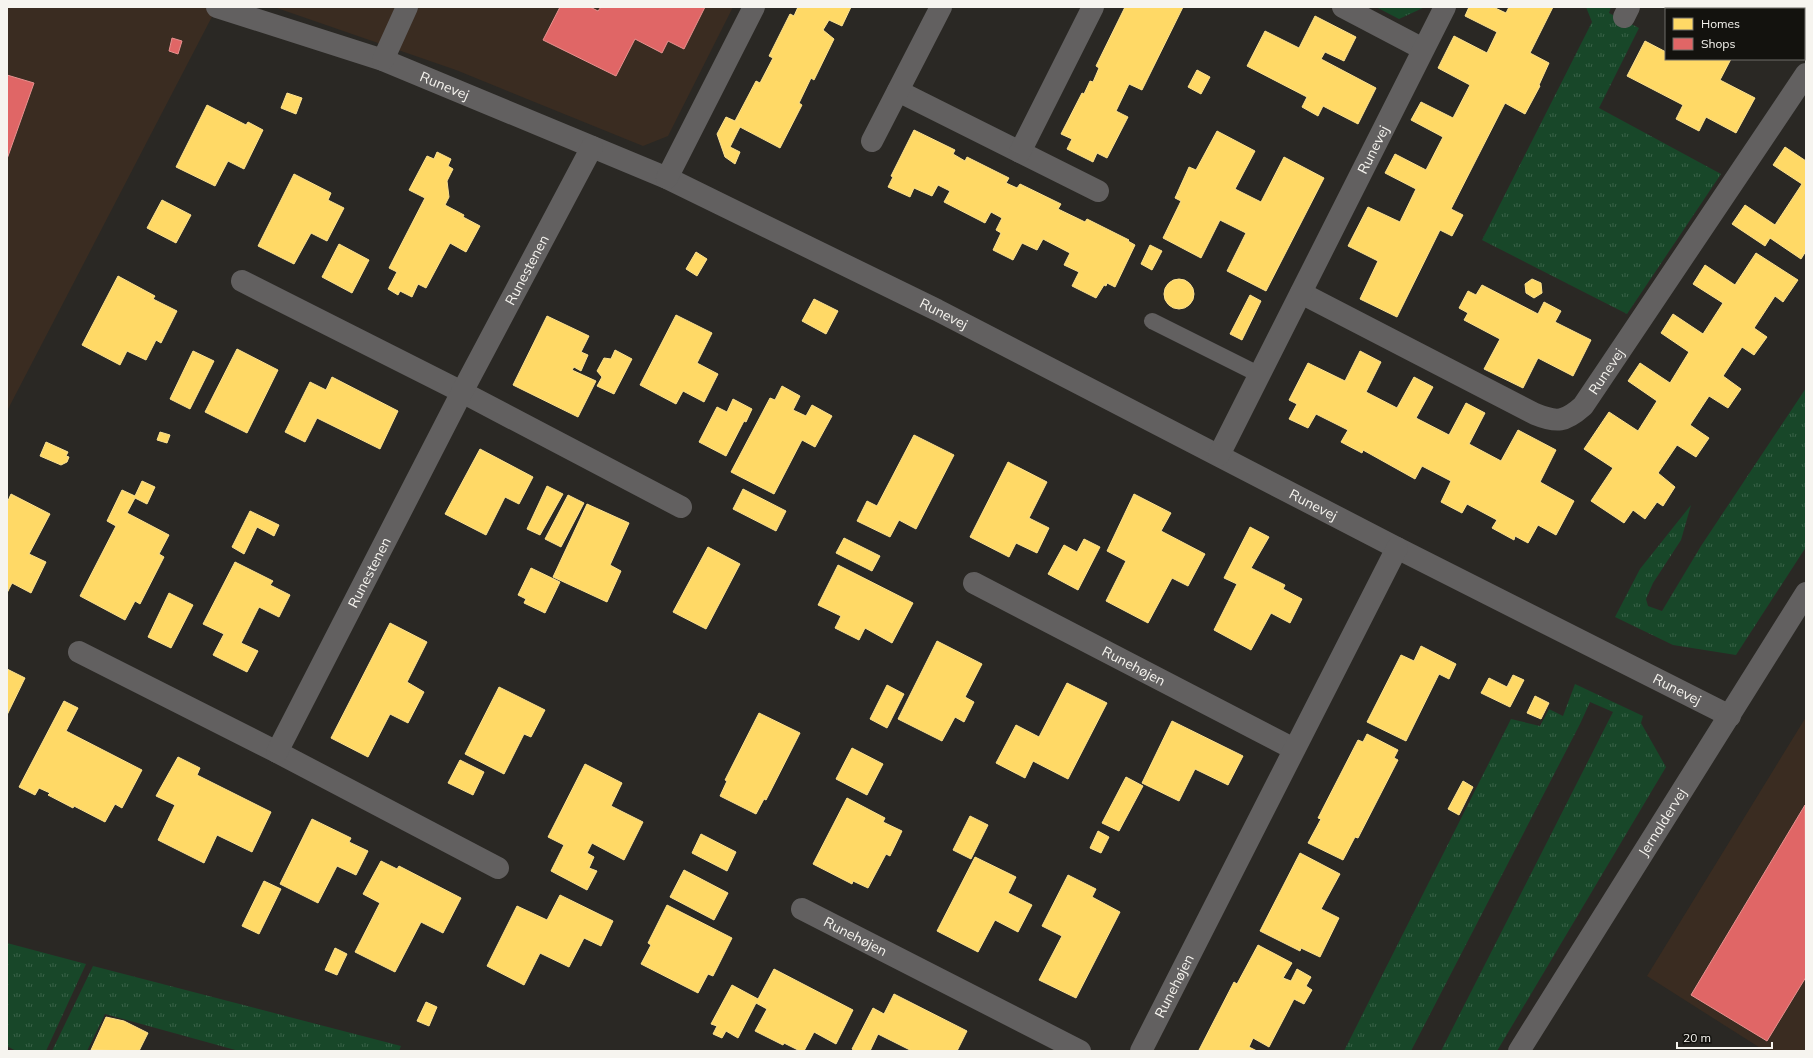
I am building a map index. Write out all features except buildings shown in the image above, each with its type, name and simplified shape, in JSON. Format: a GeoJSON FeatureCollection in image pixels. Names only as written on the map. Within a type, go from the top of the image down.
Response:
{"type":"FeatureCollection","features":[{"type":"Feature","properties":{"kind":"street","name":"Runevej"},"geometry":{"type":"LineString","coordinates":[[217,7],[382,60],[667,178],[937,310],[1397,548],[1730,716]]}},
{"type":"Feature","properties":{"kind":"street"},"geometry":{"type":"LineString","coordinates":[[382,60],[407,7]]}},
{"type":"Feature","properties":{"kind":"street"},"geometry":{"type":"LineString","coordinates":[[667,178],[754,7]]}},
{"type":"Feature","properties":{"kind":"street"},"geometry":{"type":"LineString","coordinates":[[872,141],[941,7]]}},
{"type":"Feature","properties":{"kind":"street"},"geometry":{"type":"LineString","coordinates":[[1020,152],[1093,7]]}},
{"type":"Feature","properties":{"kind":"street"},"geometry":{"type":"LineString","coordinates":[[1343,7],[1423,49]]}},
{"type":"Feature","properties":{"kind":"street","name":"Runevej"},"geometry":{"type":"LineString","coordinates":[[1219,455],[1445,7]]}},
{"type":"Feature","properties":{"kind":"street","name":"Runevej"},"geometry":{"type":"LineString","coordinates":[[1302,293],[1535,414],[1547,419],[1560,421],[1572,416],[1583,406],[1806,74]]}},
{"type":"Feature","properties":{"kind":"street"},"geometry":{"type":"LineString","coordinates":[[898,91],[1098,191]]}},
{"type":"Feature","properties":{"kind":"street","name":"Runestenen"},"geometry":{"type":"LineString","coordinates":[[277,752],[462,392],[592,148]]}},
{"type":"Feature","properties":{"kind":"street"},"geometry":{"type":"LineString","coordinates":[[242,281],[462,392],[681,507]]}},
{"type":"Feature","properties":{"kind":"street","name":"Runehøjen"},"geometry":{"type":"LineString","coordinates":[[1141,1051],[1397,548]]}},
{"type":"Feature","properties":{"kind":"street","name":"Runehøjen"},"geometry":{"type":"LineString","coordinates":[[974,583],[1294,749]]}},
{"type":"Feature","properties":{"kind":"street","name":"Jernaldervej"},"geometry":{"type":"LineString","coordinates":[[1519,1051],[1806,593]]}},
{"type":"Feature","properties":{"kind":"street"},"geometry":{"type":"LineString","coordinates":[[79,652],[277,752],[498,868]]}},
{"type":"Feature","properties":{"kind":"street","name":"Runehøjen"},"geometry":{"type":"LineString","coordinates":[[802,909],[1080,1051]]}},
{"type":"Feature","properties":{"kind":"lane"},"geometry":{"type":"LineString","coordinates":[[1152,321],[1260,375]]}},
{"type":"Feature","properties":{"kind":"shaded area"},"geometry":{"type":"Polygon","coordinates":[[[7,7],[217,7],[7,411],[7,7]]]}},
{"type":"Feature","properties":{"kind":"shaded area"},"geometry":{"type":"Polygon","coordinates":[[[274,7],[733,7],[668,136],[643,146],[456,70],[274,7]]]}},
{"type":"Feature","properties":{"kind":"shaded area"},"geometry":{"type":"Polygon","coordinates":[[[1806,717],[1806,1051],[1765,1051],[1647,976],[1806,717]]]}},
{"type":"Feature","properties":{"kind":"green space"},"geometry":{"type":"Polygon","coordinates":[[[1376,7],[1425,7],[1399,19],[1376,7]]]}},
{"type":"Feature","properties":{"kind":"green space"},"geometry":{"type":"Polygon","coordinates":[[[1586,7],[1611,7],[1609,13],[1639,28],[1599,108],[1721,174],[1627,314],[1482,240],[1592,22],[1586,7]]]}},
{"type":"Feature","properties":{"kind":"green space"},"geometry":{"type":"Polygon","coordinates":[[[1806,388],[1806,547],[1736,655],[1673,645],[1615,617],[1640,569],[1691,505],[1681,540],[1653,583],[1646,599],[1648,606],[1662,611],[1701,546],[1806,388]]]}},
{"type":"Feature","properties":{"kind":"green space"},"geometry":{"type":"Polygon","coordinates":[[[1575,684],[1643,716],[1641,723],[1666,767],[1497,1051],[1441,1051],[1613,712],[1590,702],[1411,1051],[1344,1051],[1511,719],[1540,726],[1549,709],[1563,716],[1575,684]]]}},
{"type":"Feature","properties":{"kind":"green space"},"geometry":{"type":"Polygon","coordinates":[[[7,943],[86,964],[46,1051],[16,1051],[7,1046],[7,943]]]}},
{"type":"Feature","properties":{"kind":"green space"},"geometry":{"type":"Polygon","coordinates":[[[93,966],[401,1046],[399,1051],[239,1051],[105,1014],[87,1051],[52,1051],[93,966]]]}}]}
